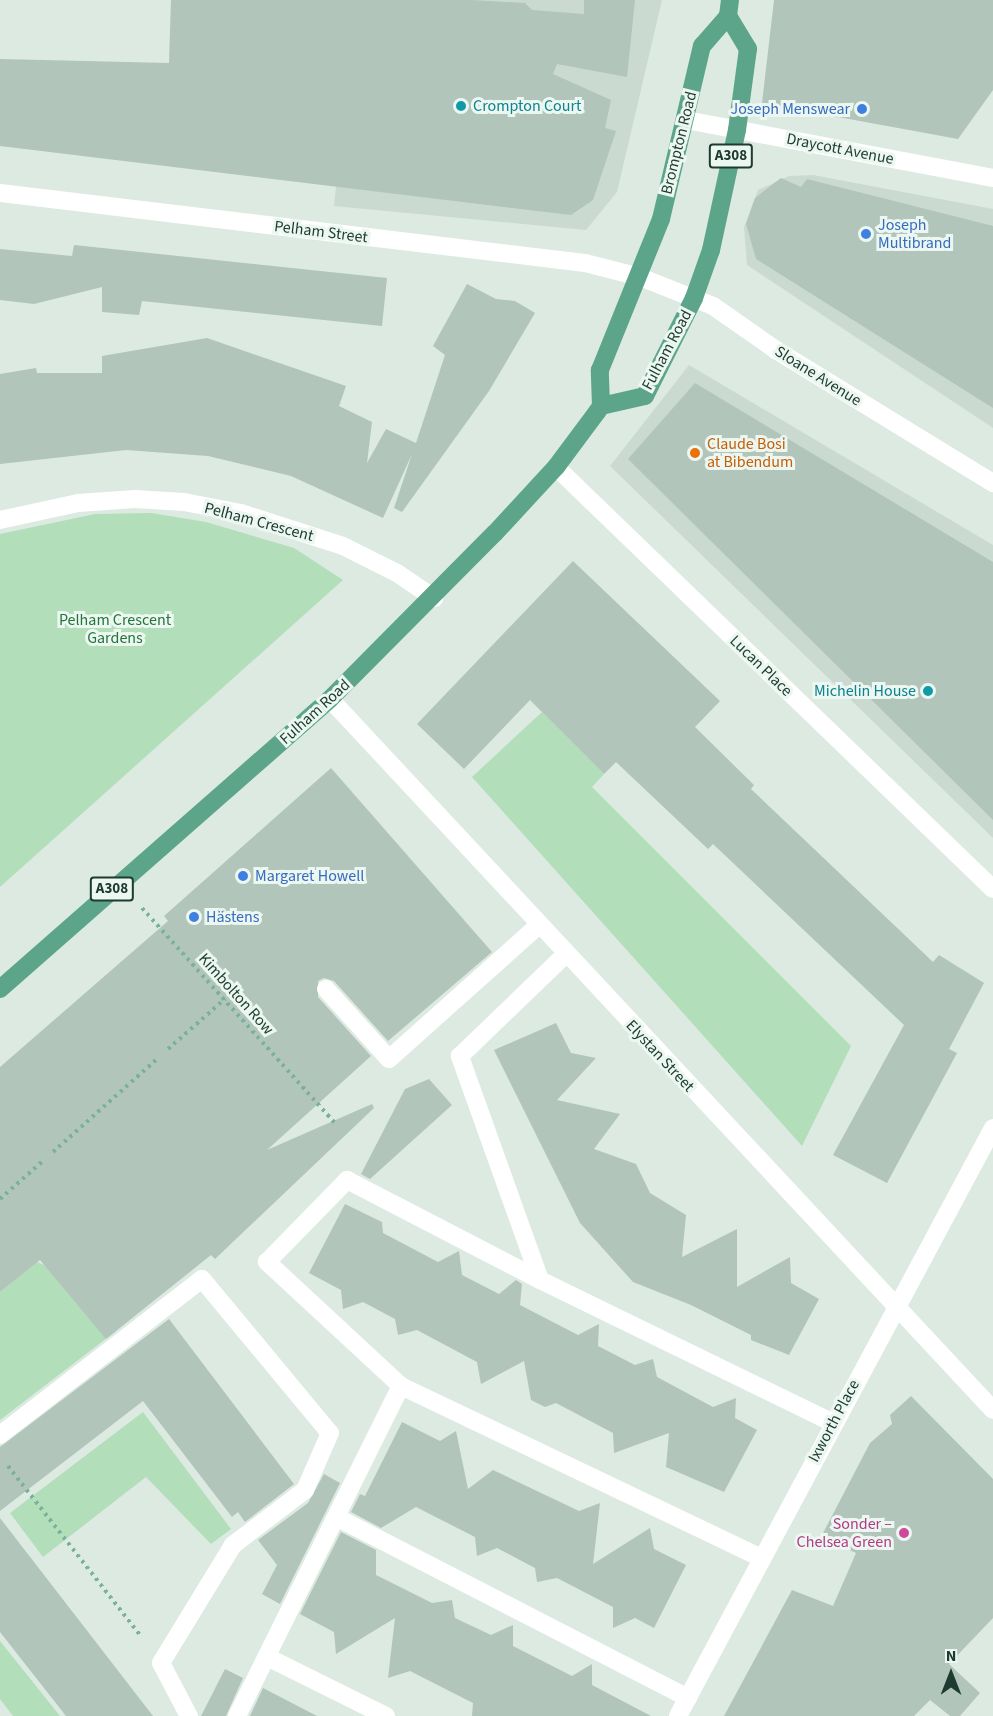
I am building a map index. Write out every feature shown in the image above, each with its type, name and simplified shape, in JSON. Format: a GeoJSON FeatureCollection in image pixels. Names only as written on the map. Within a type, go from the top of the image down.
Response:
{"type":"FeatureCollection","features":[{"type":"Feature","properties":{"kind":"main road","name":"Brompton Road"},"geometry":{"type":"LineString","coordinates":[[640,277],[661,219],[702,46],[729,8],[748,49],[737,130],[711,250],[694,298]]}},
{"type":"Feature","properties":{"kind":"main road","name":"A308"},"geometry":{"type":"LineString","coordinates":[[601,406],[600,370],[640,277]]}},
{"type":"Feature","properties":{"kind":"main road","name":"Fulham Road"},"geometry":{"type":"LineString","coordinates":[[0,989],[330,699],[434,598],[555,467],[601,406],[645,396],[694,298]]}},
{"type":"Feature","properties":{"kind":"street","name":"Draycott Avenue"},"geometry":{"type":"LineString","coordinates":[[686,120],[993,178]]}},
{"type":"Feature","properties":{"kind":"street","name":"Pelham Street"},"geometry":{"type":"LineString","coordinates":[[0,193],[585,263],[640,277]]}},
{"type":"Feature","properties":{"kind":"street","name":"Sloane Avenue"},"geometry":{"type":"LineString","coordinates":[[640,277],[694,298],[993,483]]}},
{"type":"Feature","properties":{"kind":"street","name":"Lucan Place"},"geometry":{"type":"LineString","coordinates":[[555,467],[993,889]]}},
{"type":"Feature","properties":{"kind":"street","name":"Pelham Crescent"},"geometry":{"type":"LineString","coordinates":[[0,520],[78,503],[135,499],[184,502],[241,513],[343,546],[397,573],[434,598]]}},
{"type":"Feature","properties":{"kind":"street","name":"Elystan Street"},"geometry":{"type":"LineString","coordinates":[[330,699],[894,1307],[993,1410]]}},
{"type":"Feature","properties":{"kind":"street"},"geometry":{"type":"LineString","coordinates":[[326,989],[389,1059],[539,925]]}},
{"type":"Feature","properties":{"kind":"street"},"geometry":{"type":"LineString","coordinates":[[540,1280],[459,1056],[566,954]]}},
{"type":"Feature","properties":{"kind":"street","name":"Ixworth Place"},"geometry":{"type":"LineString","coordinates":[[678,1716],[894,1307],[993,1128]]}},
{"type":"Feature","properties":{"kind":"street"},"geometry":{"type":"LineString","coordinates":[[761,1558],[401,1386],[267,1262],[347,1180],[540,1280],[833,1423]]}},
{"type":"Feature","properties":{"kind":"street"},"geometry":{"type":"LineString","coordinates":[[0,1435],[202,1279],[330,1433],[305,1490],[233,1545],[161,1663],[189,1716]]}},
{"type":"Feature","properties":{"kind":"street"},"geometry":{"type":"LineString","coordinates":[[237,1716],[401,1386]]}},
{"type":"Feature","properties":{"kind":"street"},"geometry":{"type":"LineString","coordinates":[[336,1517],[688,1698]]}},
{"type":"Feature","properties":{"kind":"street"},"geometry":{"type":"LineString","coordinates":[[267,1657],[386,1716]]}},
{"type":"Feature","properties":{"kind":"path","name":"Kimbolton Row"},"geometry":{"type":"LineString","coordinates":[[118,883],[334,1122]]}},
{"type":"Feature","properties":{"kind":"path"},"geometry":{"type":"LineString","coordinates":[[168,1049],[225,999]]}},
{"type":"Feature","properties":{"kind":"path"},"geometry":{"type":"LineString","coordinates":[[53,1152],[158,1058]]}},
{"type":"Feature","properties":{"kind":"path"},"geometry":{"type":"LineString","coordinates":[[0,1199],[44,1160]]}},
{"type":"Feature","properties":{"kind":"path"},"geometry":{"type":"LineString","coordinates":[[0,1456],[161,1663]]}},
{"type":"Feature","properties":{"kind":"shaded area","name":"Crompton Court"},"geometry":{"type":"Polygon","coordinates":[[[356,0],[662,0],[617,192],[586,230],[334,206],[356,0]]]}},
{"type":"Feature","properties":{"kind":"shaded area"},"geometry":{"type":"Polygon","coordinates":[[[813,175],[993,209],[993,428],[747,265],[744,227],[758,190],[789,176],[813,175]]]}},
{"type":"Feature","properties":{"kind":"shaded area","name":"Michelin House"},"geometry":{"type":"Polygon","coordinates":[[[689,365],[993,545],[993,838],[610,466],[689,365]]]}},
{"type":"Feature","properties":{"kind":"green space","name":"Pelham Crescent Gardens"},"geometry":{"type":"Polygon","coordinates":[[[151,513],[206,522],[294,548],[343,580],[0,887],[0,534],[95,514],[151,513]]]}},
{"type":"Feature","properties":{"kind":"green space"},"geometry":{"type":"Polygon","coordinates":[[[542,712],[604,774],[592,787],[851,1046],[802,1146],[472,777],[542,712]]]}},
{"type":"Feature","properties":{"kind":"green space"},"geometry":{"type":"Polygon","coordinates":[[[37,1262],[44,1265],[116,1331],[0,1420],[0,1292],[37,1262]]]}},
{"type":"Feature","properties":{"kind":"green space"},"geometry":{"type":"Polygon","coordinates":[[[143,1412],[231,1529],[211,1544],[146,1477],[43,1557],[10,1513],[143,1412]]]}},
{"type":"Feature","properties":{"kind":"green space"},"geometry":{"type":"Polygon","coordinates":[[[0,1641],[60,1716],[13,1716],[0,1699],[0,1641]]]}},
{"type":"Feature","properties":{"kind":"building"},"geometry":{"type":"Polygon","coordinates":[[[171,0],[471,0],[525,3],[532,10],[584,14],[584,0],[635,0],[627,77],[557,64],[553,74],[611,100],[605,128],[616,131],[593,200],[571,215],[0,146],[0,59],[169,63],[171,0]]]}},
{"type":"Feature","properties":{"kind":"building"},"geometry":{"type":"Polygon","coordinates":[[[774,0],[993,0],[993,90],[958,139],[762,103],[774,0]]]}},
{"type":"Feature","properties":{"kind":"building"},"geometry":{"type":"Polygon","coordinates":[[[781,178],[801,187],[807,179],[993,226],[993,408],[756,259],[746,224],[755,198],[781,178]]]}},
{"type":"Feature","properties":{"kind":"building"},"geometry":{"type":"Polygon","coordinates":[[[74,245],[387,278],[382,326],[142,301],[139,315],[102,312],[102,287],[34,304],[0,300],[0,249],[72,256],[74,245]]]}},
{"type":"Feature","properties":{"kind":"building"},"geometry":{"type":"Polygon","coordinates":[[[467,284],[496,299],[515,301],[535,313],[489,391],[402,512],[394,508],[412,454],[383,518],[291,476],[208,456],[126,450],[0,464],[0,374],[36,368],[37,373],[102,373],[102,356],[207,338],[346,386],[339,406],[372,422],[367,463],[386,429],[416,443],[445,355],[433,346],[467,284]]]}},
{"type":"Feature","properties":{"kind":"building","name":"Michelin House"},"geometry":{"type":"Polygon","coordinates":[[[695,383],[993,562],[993,820],[628,459],[695,383]]]}},
{"type":"Feature","properties":{"kind":"building"},"geometry":{"type":"Polygon","coordinates":[[[573,561],[720,701],[695,727],[754,785],[751,789],[933,962],[939,955],[984,983],[949,1049],[957,1053],[887,1183],[833,1155],[904,1025],[713,844],[708,849],[616,762],[604,774],[530,700],[464,769],[417,724],[573,561]]]}},
{"type":"Feature","properties":{"kind":"building"},"geometry":{"type":"Polygon","coordinates":[[[331,768],[492,952],[388,1041],[334,981],[324,978],[318,981],[318,997],[371,1056],[267,1150],[372,1104],[374,1108],[215,1259],[211,1255],[106,1339],[40,1260],[0,1292],[0,1067],[168,921],[164,916],[331,768]]]}},
{"type":"Feature","properties":{"kind":"building"},"geometry":{"type":"Polygon","coordinates":[[[556,1023],[571,1053],[596,1058],[557,1100],[620,1114],[594,1149],[636,1164],[650,1193],[686,1215],[682,1257],[737,1229],[737,1287],[790,1257],[791,1283],[819,1299],[789,1355],[751,1340],[751,1335],[691,1305],[633,1282],[580,1223],[494,1050],[556,1023]]]}},
{"type":"Feature","properties":{"kind":"building"},"geometry":{"type":"Polygon","coordinates":[[[429,1079],[452,1105],[370,1179],[361,1174],[405,1089],[429,1079]]]}},
{"type":"Feature","properties":{"kind":"building"},"geometry":{"type":"Polygon","coordinates":[[[345,1204],[382,1222],[383,1233],[438,1262],[459,1251],[462,1275],[499,1294],[516,1280],[522,1284],[520,1305],[578,1335],[599,1324],[598,1346],[635,1365],[653,1359],[657,1377],[713,1407],[736,1398],[735,1418],[757,1430],[724,1492],[666,1467],[669,1433],[614,1453],[613,1433],[556,1403],[545,1407],[531,1400],[524,1361],[481,1384],[477,1362],[417,1330],[398,1335],[395,1319],[363,1302],[343,1309],[341,1290],[309,1273],[345,1204]]]}},
{"type":"Feature","properties":{"kind":"building"},"geometry":{"type":"Polygon","coordinates":[[[169,1319],[294,1484],[245,1522],[238,1512],[232,1517],[143,1401],[0,1511],[0,1447],[169,1319]]]}},
{"type":"Feature","properties":{"kind":"building"},"geometry":{"type":"Polygon","coordinates":[[[911,1396],[993,1479],[993,1618],[949,1664],[980,1693],[960,1716],[950,1716],[930,1700],[914,1716],[724,1716],[792,1590],[833,1606],[856,1553],[821,1537],[870,1443],[892,1424],[890,1415],[911,1396]]]}},
{"type":"Feature","properties":{"kind":"building"},"geometry":{"type":"Polygon","coordinates":[[[402,1422],[440,1441],[456,1431],[468,1489],[493,1470],[579,1511],[600,1503],[593,1564],[650,1528],[654,1549],[686,1565],[654,1628],[635,1618],[613,1628],[613,1607],[557,1578],[537,1582],[535,1568],[497,1548],[477,1556],[475,1537],[416,1507],[381,1528],[351,1512],[360,1494],[365,1496],[402,1422]]]}},
{"type":"Feature","properties":{"kind":"building"},"geometry":{"type":"Polygon","coordinates":[[[324,1474],[340,1483],[280,1604],[262,1594],[277,1565],[258,1540],[308,1503],[324,1474]]]}},
{"type":"Feature","properties":{"kind":"building"},"geometry":{"type":"Polygon","coordinates":[[[0,1518],[153,1716],[66,1716],[0,1632],[0,1518]]]}},
{"type":"Feature","properties":{"kind":"building"},"geometry":{"type":"Polygon","coordinates":[[[341,1532],[376,1550],[376,1575],[432,1603],[452,1600],[455,1618],[491,1635],[513,1625],[513,1646],[572,1676],[592,1664],[592,1685],[651,1716],[472,1716],[473,1703],[410,1671],[388,1678],[395,1618],[336,1654],[334,1632],[300,1614],[341,1532]]]}},
{"type":"Feature","properties":{"kind":"building"},"geometry":{"type":"Polygon","coordinates":[[[225,1669],[243,1678],[226,1716],[201,1716],[225,1669]]]}},
{"type":"Feature","properties":{"kind":"building"},"geometry":{"type":"Polygon","coordinates":[[[263,1688],[317,1716],[250,1716],[263,1688]]]}},
{"type":"Feature","properties":{"kind":"place","name":"Crompton Court"},"geometry":{"type":"Point","coordinates":[461,106]}},
{"type":"Feature","properties":{"kind":"place","name":"Joseph Menswear"},"geometry":{"type":"Point","coordinates":[862,109]}},
{"type":"Feature","properties":{"kind":"place","name":"Joseph Multibrand"},"geometry":{"type":"Point","coordinates":[866,234]}},
{"type":"Feature","properties":{"kind":"place","name":"Claude Bosi at Bibendum"},"geometry":{"type":"Point","coordinates":[695,453]}},
{"type":"Feature","properties":{"kind":"place","name":"Michelin House"},"geometry":{"type":"Point","coordinates":[928,691]}},
{"type":"Feature","properties":{"kind":"place","name":"Margaret Howell"},"geometry":{"type":"Point","coordinates":[243,876]}},
{"type":"Feature","properties":{"kind":"place","name":"Hästens"},"geometry":{"type":"Point","coordinates":[194,917]}},
{"type":"Feature","properties":{"kind":"place","name":"Sonder – Chelsea Green"},"geometry":{"type":"Point","coordinates":[904,1533]}}]}
